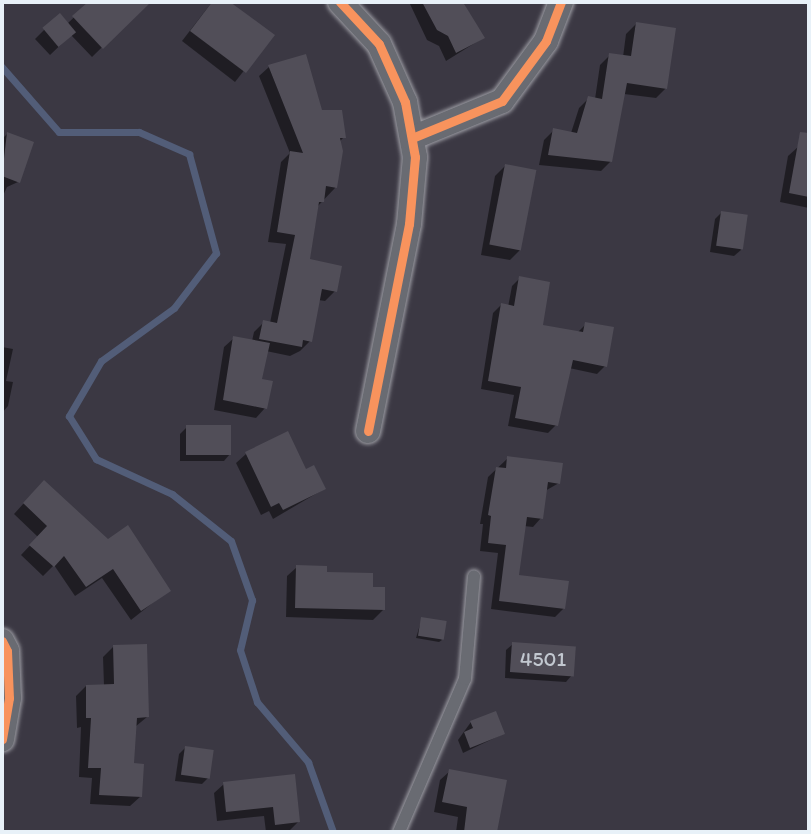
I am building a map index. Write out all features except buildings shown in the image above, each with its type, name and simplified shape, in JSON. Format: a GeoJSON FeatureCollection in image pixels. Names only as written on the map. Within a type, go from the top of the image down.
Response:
{"type":"FeatureCollection","features":[{"type":"Feature","properties":{"kind":"street"},"geometry":{"type":"LineString","coordinates":[[340,2],[379,44],[405,102],[415,157],[409,224],[368,431]]}},
{"type":"Feature","properties":{"kind":"street"},"geometry":{"type":"LineString","coordinates":[[412,138],[502,101],[546,41],[561,2]]}},
{"type":"Feature","properties":{"kind":"street"},"geometry":{"type":"LineString","coordinates":[[2,640],[7,651],[9,698],[2,739]]}},
{"type":"Feature","properties":{"kind":"lane"},"geometry":{"type":"LineString","coordinates":[[399,832],[464,679],[474,576]]}},
{"type":"Feature","properties":{"kind":"waterway"},"geometry":{"type":"LineString","coordinates":[[2,67],[59,132],[139,132],[189,154],[216,253],[174,308],[101,361],[69,416],[96,459],[172,494],[231,541],[252,600],[240,650],[257,702],[308,762],[333,832]]}},
{"type":"Feature","properties":{"kind":"cycle path"},"geometry":{"type":"LineString","coordinates":[[340,2],[379,44],[405,102],[415,157],[409,224],[368,431]]}},
{"type":"Feature","properties":{"kind":"cycle path"},"geometry":{"type":"LineString","coordinates":[[412,138],[502,101],[546,41],[561,2]]}},
{"type":"Feature","properties":{"kind":"cycle path"},"geometry":{"type":"LineString","coordinates":[[2,641],[7,651],[9,698],[2,739]]}}]}
